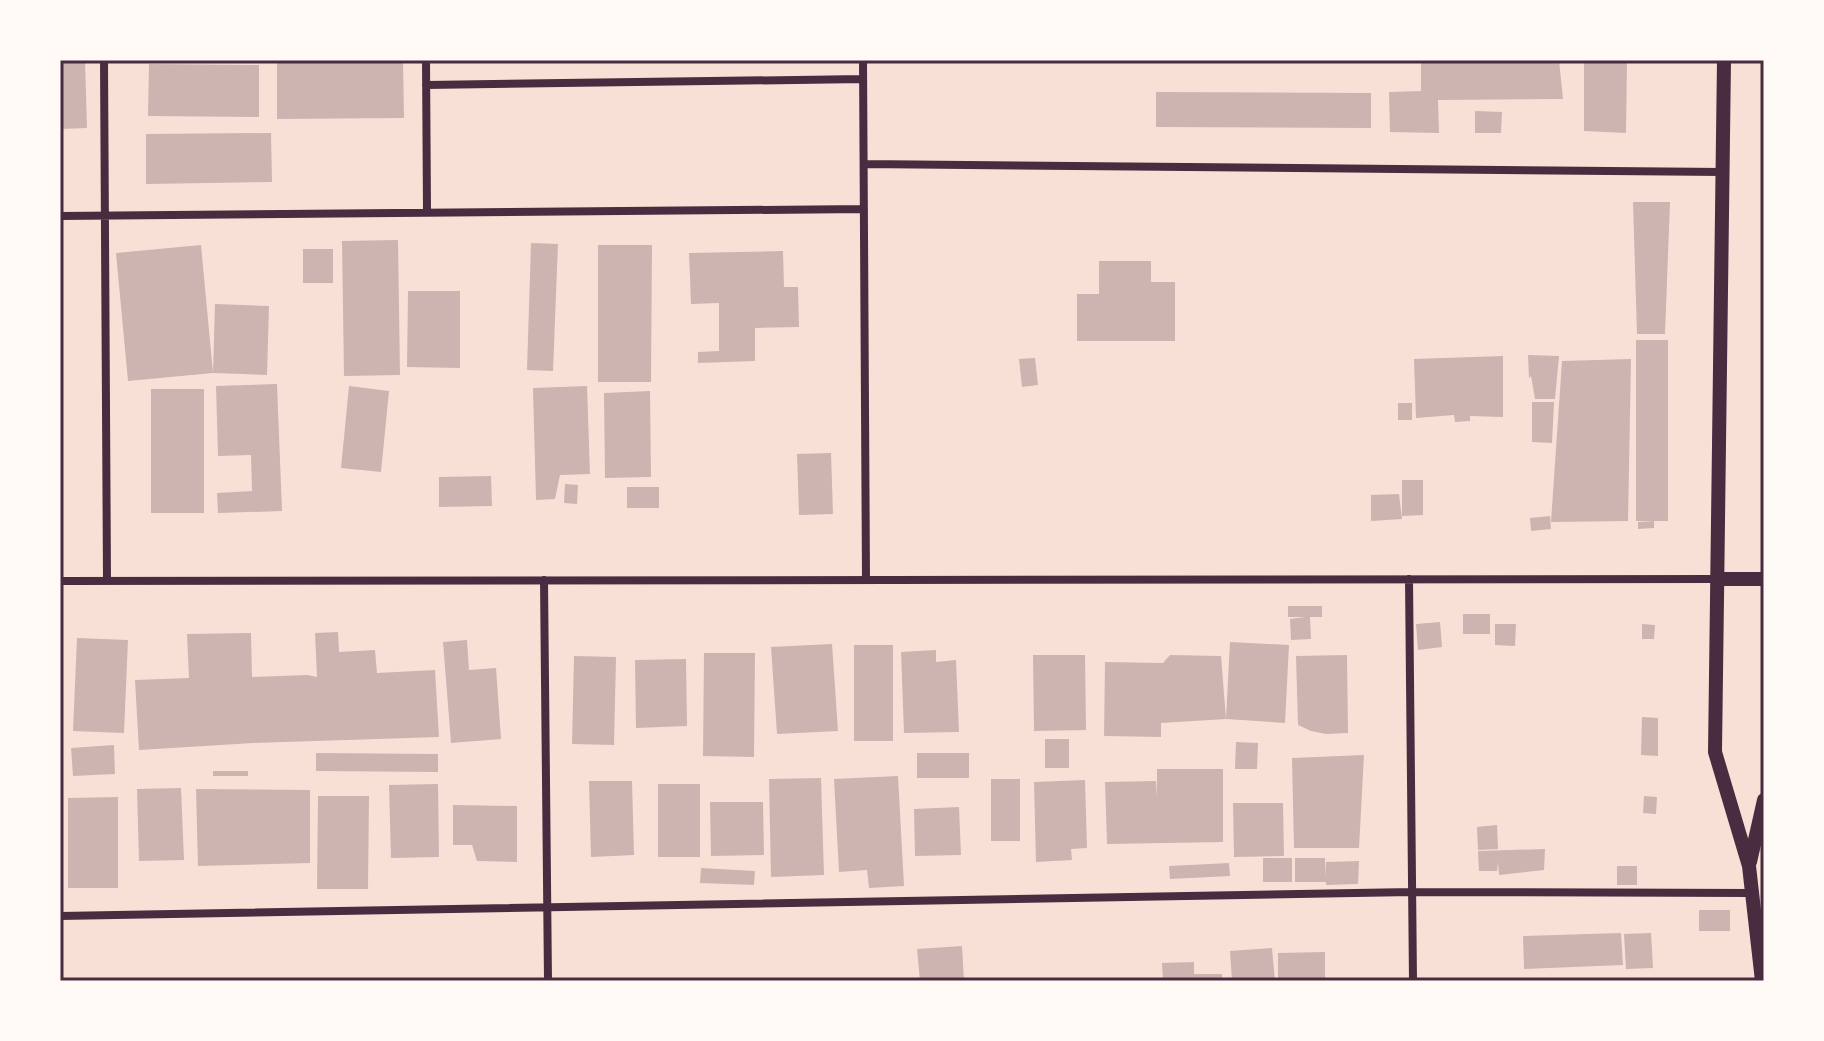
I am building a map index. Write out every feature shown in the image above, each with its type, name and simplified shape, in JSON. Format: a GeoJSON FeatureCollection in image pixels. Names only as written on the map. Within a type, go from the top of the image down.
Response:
{"type":"FeatureCollection","features":[{"type":"Feature","properties":{"kind":"street"},"geometry":{"type":"LineString","coordinates":[[104,60],[107,581]]}},
{"type":"Feature","properties":{"kind":"street"},"geometry":{"type":"LineString","coordinates":[[426,60],[427,212]]}},
{"type":"Feature","properties":{"kind":"street"},"geometry":{"type":"LineString","coordinates":[[863,60],[866,580]]}},
{"type":"Feature","properties":{"kind":"street"},"geometry":{"type":"LineString","coordinates":[[1724,60],[1715,752],[1749,866],[1762,981]]}},
{"type":"Feature","properties":{"kind":"street"},"geometry":{"type":"LineString","coordinates":[[426,85],[863,79]]}},
{"type":"Feature","properties":{"kind":"street"},"geometry":{"type":"LineString","coordinates":[[864,164],[1723,172]]}},
{"type":"Feature","properties":{"kind":"street"},"geometry":{"type":"LineString","coordinates":[[60,216],[864,209]]}},
{"type":"Feature","properties":{"kind":"street"},"geometry":{"type":"LineString","coordinates":[[1409,579],[1413,981]]}},
{"type":"Feature","properties":{"kind":"street"},"geometry":{"type":"LineString","coordinates":[[60,581],[1764,579]]}},
{"type":"Feature","properties":{"kind":"street"},"geometry":{"type":"LineString","coordinates":[[544,580],[548,981]]}},
{"type":"Feature","properties":{"kind":"street"},"geometry":{"type":"LineString","coordinates":[[1749,866],[1764,800]]}},
{"type":"Feature","properties":{"kind":"street"},"geometry":{"type":"LineString","coordinates":[[60,916],[1412,892],[1752,893]]}},
{"type":"Feature","properties":{"kind":"building"},"geometry":{"type":"Polygon","coordinates":[[[60,60],[85,60],[87,128],[60,129],[60,60]]]}},
{"type":"Feature","properties":{"kind":"building"},"geometry":{"type":"Polygon","coordinates":[[[403,60],[404,118],[277,119],[277,61],[403,60]]]}},
{"type":"Feature","properties":{"kind":"building"},"geometry":{"type":"Polygon","coordinates":[[[1421,60],[1559,60],[1563,99],[1438,100],[1439,133],[1390,132],[1389,92],[1421,91],[1421,60]]]}},
{"type":"Feature","properties":{"kind":"building"},"geometry":{"type":"Polygon","coordinates":[[[1584,60],[1627,60],[1626,133],[1584,131],[1584,60]]]}},
{"type":"Feature","properties":{"kind":"building"},"geometry":{"type":"Polygon","coordinates":[[[149,64],[259,65],[259,117],[148,116],[149,64]]]}},
{"type":"Feature","properties":{"kind":"building"},"geometry":{"type":"Polygon","coordinates":[[[1156,92],[1371,93],[1371,128],[1156,127],[1156,92]]]}},
{"type":"Feature","properties":{"kind":"building"},"geometry":{"type":"Polygon","coordinates":[[[1475,111],[1502,112],[1501,133],[1475,133],[1475,111]]]}},
{"type":"Feature","properties":{"kind":"building"},"geometry":{"type":"Polygon","coordinates":[[[271,133],[272,182],[146,184],[146,134],[271,133]]]}},
{"type":"Feature","properties":{"kind":"building"},"geometry":{"type":"Polygon","coordinates":[[[1633,202],[1670,202],[1665,334],[1637,334],[1633,202]]]}},
{"type":"Feature","properties":{"kind":"building"},"geometry":{"type":"Polygon","coordinates":[[[398,240],[400,375],[344,376],[342,241],[398,240]]]}},
{"type":"Feature","properties":{"kind":"building"},"geometry":{"type":"Polygon","coordinates":[[[531,243],[558,244],[553,371],[527,370],[531,243]]]}},
{"type":"Feature","properties":{"kind":"building"},"geometry":{"type":"Polygon","coordinates":[[[201,245],[213,373],[128,381],[116,253],[201,245]]]}},
{"type":"Feature","properties":{"kind":"building"},"geometry":{"type":"Polygon","coordinates":[[[598,245],[652,245],[651,382],[598,382],[598,245]]]}},
{"type":"Feature","properties":{"kind":"building"},"geometry":{"type":"Polygon","coordinates":[[[303,249],[333,249],[333,283],[303,283],[303,249]]]}},
{"type":"Feature","properties":{"kind":"building"},"geometry":{"type":"Polygon","coordinates":[[[783,251],[784,287],[798,287],[799,327],[755,328],[755,361],[698,363],[698,352],[719,351],[719,303],[691,304],[689,253],[783,251]]]}},
{"type":"Feature","properties":{"kind":"building"},"geometry":{"type":"Polygon","coordinates":[[[1099,261],[1151,261],[1151,282],[1175,282],[1175,341],[1077,341],[1077,294],[1099,294],[1099,261]]]}},
{"type":"Feature","properties":{"kind":"building"},"geometry":{"type":"Polygon","coordinates":[[[408,291],[460,291],[460,368],[407,367],[408,291]]]}},
{"type":"Feature","properties":{"kind":"building"},"geometry":{"type":"Polygon","coordinates":[[[215,304],[269,306],[267,375],[213,373],[215,304]]]}},
{"type":"Feature","properties":{"kind":"building"},"geometry":{"type":"Polygon","coordinates":[[[1636,340],[1668,340],[1668,521],[1636,521],[1636,340]]]}},
{"type":"Feature","properties":{"kind":"building"},"geometry":{"type":"Polygon","coordinates":[[[1528,355],[1559,356],[1555,399],[1535,399],[1531,376],[1529,378],[1528,355]]]}},
{"type":"Feature","properties":{"kind":"building"},"geometry":{"type":"Polygon","coordinates":[[[1503,356],[1503,417],[1470,416],[1470,421],[1455,422],[1454,415],[1416,418],[1414,359],[1503,356]]]}},
{"type":"Feature","properties":{"kind":"building"},"geometry":{"type":"Polygon","coordinates":[[[1035,358],[1038,385],[1022,387],[1019,359],[1035,358]]]}},
{"type":"Feature","properties":{"kind":"building"},"geometry":{"type":"Polygon","coordinates":[[[1631,359],[1628,521],[1551,522],[1562,361],[1631,359]]]}},
{"type":"Feature","properties":{"kind":"building"},"geometry":{"type":"Polygon","coordinates":[[[277,384],[282,511],[218,513],[217,493],[252,491],[251,455],[218,456],[216,386],[277,384]]]}},
{"type":"Feature","properties":{"kind":"building"},"geometry":{"type":"Polygon","coordinates":[[[349,386],[389,391],[381,472],[341,468],[349,386]]]}},
{"type":"Feature","properties":{"kind":"building"},"geometry":{"type":"Polygon","coordinates":[[[587,386],[590,474],[560,475],[555,499],[536,500],[533,388],[587,386]]]}},
{"type":"Feature","properties":{"kind":"building"},"geometry":{"type":"Polygon","coordinates":[[[151,389],[204,389],[204,513],[151,513],[151,389]]]}},
{"type":"Feature","properties":{"kind":"building"},"geometry":{"type":"Polygon","coordinates":[[[650,391],[651,477],[605,478],[604,393],[650,391]]]}},
{"type":"Feature","properties":{"kind":"building"},"geometry":{"type":"Polygon","coordinates":[[[1532,402],[1554,402],[1552,443],[1532,442],[1532,402]]]}},
{"type":"Feature","properties":{"kind":"building"},"geometry":{"type":"Polygon","coordinates":[[[1398,403],[1412,403],[1412,420],[1398,420],[1398,403]]]}},
{"type":"Feature","properties":{"kind":"building"},"geometry":{"type":"Polygon","coordinates":[[[831,453],[833,514],[799,515],[797,454],[831,453]]]}},
{"type":"Feature","properties":{"kind":"building"},"geometry":{"type":"Polygon","coordinates":[[[491,476],[492,506],[439,507],[439,477],[491,476]]]}},
{"type":"Feature","properties":{"kind":"building"},"geometry":{"type":"Polygon","coordinates":[[[1402,480],[1423,480],[1423,515],[1402,516],[1402,480]]]}},
{"type":"Feature","properties":{"kind":"building"},"geometry":{"type":"Polygon","coordinates":[[[565,484],[578,485],[577,504],[564,503],[565,484]]]}},
{"type":"Feature","properties":{"kind":"building"},"geometry":{"type":"Polygon","coordinates":[[[627,487],[659,487],[659,508],[627,508],[627,487]]]}},
{"type":"Feature","properties":{"kind":"building"},"geometry":{"type":"Polygon","coordinates":[[[1399,494],[1402,519],[1371,521],[1371,495],[1399,494]]]}},
{"type":"Feature","properties":{"kind":"building"},"geometry":{"type":"Polygon","coordinates":[[[1550,516],[1551,529],[1531,531],[1530,518],[1550,516]]]}},
{"type":"Feature","properties":{"kind":"building"},"geometry":{"type":"Polygon","coordinates":[[[1654,521],[1654,528],[1638,529],[1638,522],[1654,521]]]}},
{"type":"Feature","properties":{"kind":"building"},"geometry":{"type":"Polygon","coordinates":[[[1288,606],[1322,606],[1322,617],[1310,617],[1311,639],[1291,640],[1290,619],[1305,617],[1288,617],[1288,606]]]}},
{"type":"Feature","properties":{"kind":"building"},"geometry":{"type":"Polygon","coordinates":[[[1463,614],[1490,614],[1490,634],[1463,634],[1463,614]]]}},
{"type":"Feature","properties":{"kind":"building"},"geometry":{"type":"Polygon","coordinates":[[[1440,622],[1442,647],[1418,650],[1416,624],[1440,622]]]}},
{"type":"Feature","properties":{"kind":"building"},"geometry":{"type":"Polygon","coordinates":[[[1495,624],[1516,624],[1515,646],[1495,645],[1495,624]]]}},
{"type":"Feature","properties":{"kind":"building"},"geometry":{"type":"Polygon","coordinates":[[[1642,624],[1655,625],[1654,639],[1642,639],[1642,624]]]}},
{"type":"Feature","properties":{"kind":"building"},"geometry":{"type":"Polygon","coordinates":[[[338,632],[339,652],[375,650],[377,673],[435,670],[439,737],[139,750],[135,680],[189,678],[187,634],[251,633],[252,677],[317,677],[315,633],[338,632]]]}},
{"type":"Feature","properties":{"kind":"building"},"geometry":{"type":"Polygon","coordinates":[[[77,638],[128,640],[124,733],[73,731],[77,638]]]}},
{"type":"Feature","properties":{"kind":"building"},"geometry":{"type":"Polygon","coordinates":[[[467,640],[469,670],[496,668],[501,739],[451,743],[443,642],[467,640]]]}},
{"type":"Feature","properties":{"kind":"building"},"geometry":{"type":"Polygon","coordinates":[[[1230,642],[1289,645],[1285,723],[1226,719],[1230,642]]]}},
{"type":"Feature","properties":{"kind":"building"},"geometry":{"type":"Polygon","coordinates":[[[832,644],[838,731],[777,734],[771,647],[832,644]]]}},
{"type":"Feature","properties":{"kind":"building"},"geometry":{"type":"Polygon","coordinates":[[[854,645],[893,645],[893,741],[854,741],[854,645]]]}},
{"type":"Feature","properties":{"kind":"building"},"geometry":{"type":"Polygon","coordinates":[[[936,650],[936,662],[956,660],[959,732],[904,733],[901,652],[936,650]]]}},
{"type":"Feature","properties":{"kind":"building"},"geometry":{"type":"Polygon","coordinates":[[[704,653],[755,653],[754,757],[703,756],[704,653]]]}},
{"type":"Feature","properties":{"kind":"building"},"geometry":{"type":"Polygon","coordinates":[[[1033,655],[1085,655],[1086,730],[1034,731],[1033,655]]]}},
{"type":"Feature","properties":{"kind":"building"},"geometry":{"type":"Polygon","coordinates":[[[1170,655],[1221,656],[1226,719],[1161,723],[1161,737],[1104,736],[1105,662],[1163,663],[1170,655]]]}},
{"type":"Feature","properties":{"kind":"building"},"geometry":{"type":"Polygon","coordinates":[[[1347,655],[1348,733],[1326,734],[1298,725],[1296,656],[1347,655]]]}},
{"type":"Feature","properties":{"kind":"building"},"geometry":{"type":"Polygon","coordinates":[[[574,656],[616,657],[614,745],[572,744],[574,656]]]}},
{"type":"Feature","properties":{"kind":"building"},"geometry":{"type":"Polygon","coordinates":[[[686,659],[687,726],[636,728],[635,660],[686,659]]]}},
{"type":"Feature","properties":{"kind":"building"},"geometry":{"type":"Polygon","coordinates":[[[1642,717],[1658,718],[1658,756],[1641,755],[1642,717]]]}},
{"type":"Feature","properties":{"kind":"building"},"geometry":{"type":"Polygon","coordinates":[[[1045,739],[1069,739],[1069,768],[1045,768],[1045,739]]]}},
{"type":"Feature","properties":{"kind":"building"},"geometry":{"type":"Polygon","coordinates":[[[1236,742],[1258,743],[1257,769],[1235,769],[1236,742]]]}},
{"type":"Feature","properties":{"kind":"building"},"geometry":{"type":"Polygon","coordinates":[[[114,745],[115,774],[73,776],[71,748],[114,745]]]}},
{"type":"Feature","properties":{"kind":"building"},"geometry":{"type":"Polygon","coordinates":[[[316,753],[438,754],[438,772],[316,771],[316,753]]]}},
{"type":"Feature","properties":{"kind":"building"},"geometry":{"type":"Polygon","coordinates":[[[917,753],[969,753],[969,778],[917,778],[917,753]]]}},
{"type":"Feature","properties":{"kind":"building"},"geometry":{"type":"Polygon","coordinates":[[[1364,755],[1359,848],[1294,848],[1292,758],[1364,755]]]}},
{"type":"Feature","properties":{"kind":"building"},"geometry":{"type":"Polygon","coordinates":[[[1157,769],[1223,769],[1223,842],[1107,844],[1105,782],[1156,781],[1157,798],[1157,769]]]}},
{"type":"Feature","properties":{"kind":"building"},"geometry":{"type":"Polygon","coordinates":[[[213,771],[248,771],[248,776],[213,776],[213,771]]]}},
{"type":"Feature","properties":{"kind":"building"},"geometry":{"type":"Polygon","coordinates":[[[898,776],[904,886],[869,888],[867,870],[839,872],[834,779],[898,776]]]}},
{"type":"Feature","properties":{"kind":"building"},"geometry":{"type":"Polygon","coordinates":[[[821,778],[824,875],[771,877],[769,779],[821,778]]]}},
{"type":"Feature","properties":{"kind":"building"},"geometry":{"type":"Polygon","coordinates":[[[991,779],[1020,779],[1020,841],[991,841],[991,779]]]}},
{"type":"Feature","properties":{"kind":"building"},"geometry":{"type":"Polygon","coordinates":[[[1085,780],[1087,848],[1071,849],[1072,860],[1036,862],[1034,782],[1085,780]]]}},
{"type":"Feature","properties":{"kind":"building"},"geometry":{"type":"Polygon","coordinates":[[[589,781],[632,781],[634,855],[591,857],[589,781]]]}},
{"type":"Feature","properties":{"kind":"building"},"geometry":{"type":"Polygon","coordinates":[[[438,784],[439,857],[391,858],[389,785],[438,784]]]}},
{"type":"Feature","properties":{"kind":"building"},"geometry":{"type":"Polygon","coordinates":[[[658,784],[700,784],[700,857],[658,857],[658,784]]]}},
{"type":"Feature","properties":{"kind":"building"},"geometry":{"type":"Polygon","coordinates":[[[181,788],[184,860],[139,861],[137,789],[181,788]]]}},
{"type":"Feature","properties":{"kind":"building"},"geometry":{"type":"Polygon","coordinates":[[[196,789],[310,790],[310,863],[198,866],[196,789]]]}},
{"type":"Feature","properties":{"kind":"building"},"geometry":{"type":"Polygon","coordinates":[[[318,796],[369,796],[368,889],[317,889],[318,796]]]}},
{"type":"Feature","properties":{"kind":"building"},"geometry":{"type":"Polygon","coordinates":[[[1644,796],[1657,797],[1656,814],[1643,813],[1644,796]]]}},
{"type":"Feature","properties":{"kind":"building"},"geometry":{"type":"Polygon","coordinates":[[[118,797],[118,888],[68,888],[68,798],[118,797]]]}},
{"type":"Feature","properties":{"kind":"building"},"geometry":{"type":"Polygon","coordinates":[[[710,802],[763,802],[764,855],[711,856],[710,802]]]}},
{"type":"Feature","properties":{"kind":"building"},"geometry":{"type":"Polygon","coordinates":[[[1233,803],[1283,803],[1284,856],[1234,857],[1233,803]]]}},
{"type":"Feature","properties":{"kind":"building"},"geometry":{"type":"Polygon","coordinates":[[[453,805],[517,806],[517,862],[477,861],[472,845],[453,845],[453,805]]]}},
{"type":"Feature","properties":{"kind":"building"},"geometry":{"type":"Polygon","coordinates":[[[959,807],[961,855],[915,856],[914,809],[959,807]]]}},
{"type":"Feature","properties":{"kind":"building"},"geometry":{"type":"Polygon","coordinates":[[[1497,825],[1498,849],[1478,850],[1477,827],[1497,825]]]}},
{"type":"Feature","properties":{"kind":"building"},"geometry":{"type":"Polygon","coordinates":[[[1545,849],[1544,870],[1499,875],[1498,862],[1497,871],[1479,871],[1478,851],[1545,849]]]}},
{"type":"Feature","properties":{"kind":"building"},"geometry":{"type":"Polygon","coordinates":[[[1263,858],[1292,858],[1292,882],[1263,882],[1263,858]]]}},
{"type":"Feature","properties":{"kind":"building"},"geometry":{"type":"Polygon","coordinates":[[[1295,858],[1325,858],[1325,877],[1326,862],[1359,861],[1358,884],[1295,882],[1295,858]]]}},
{"type":"Feature","properties":{"kind":"building"},"geometry":{"type":"Polygon","coordinates":[[[1229,863],[1230,876],[1170,879],[1169,866],[1229,863]]]}},
{"type":"Feature","properties":{"kind":"building"},"geometry":{"type":"Polygon","coordinates":[[[1617,866],[1637,866],[1637,885],[1617,885],[1617,866]]]}},
{"type":"Feature","properties":{"kind":"building"},"geometry":{"type":"Polygon","coordinates":[[[701,868],[755,871],[754,885],[700,883],[701,868]]]}},
{"type":"Feature","properties":{"kind":"building"},"geometry":{"type":"Polygon","coordinates":[[[1699,910],[1730,910],[1730,931],[1699,931],[1699,910]]]}},
{"type":"Feature","properties":{"kind":"building"},"geometry":{"type":"Polygon","coordinates":[[[1621,933],[1623,965],[1524,969],[1523,936],[1621,933]]]}},
{"type":"Feature","properties":{"kind":"building"},"geometry":{"type":"Polygon","coordinates":[[[1651,933],[1653,968],[1626,969],[1624,934],[1651,933]]]}},
{"type":"Feature","properties":{"kind":"building"},"geometry":{"type":"Polygon","coordinates":[[[962,946],[964,981],[920,981],[917,949],[962,946]]]}},
{"type":"Feature","properties":{"kind":"building"},"geometry":{"type":"Polygon","coordinates":[[[1272,948],[1275,981],[1232,981],[1230,951],[1272,948]]]}},
{"type":"Feature","properties":{"kind":"building"},"geometry":{"type":"Polygon","coordinates":[[[1325,952],[1325,980],[1278,981],[1278,953],[1325,952]]]}},
{"type":"Feature","properties":{"kind":"building"},"geometry":{"type":"Polygon","coordinates":[[[1194,962],[1194,974],[1222,974],[1222,981],[1163,981],[1162,963],[1194,962]]]}}]}
